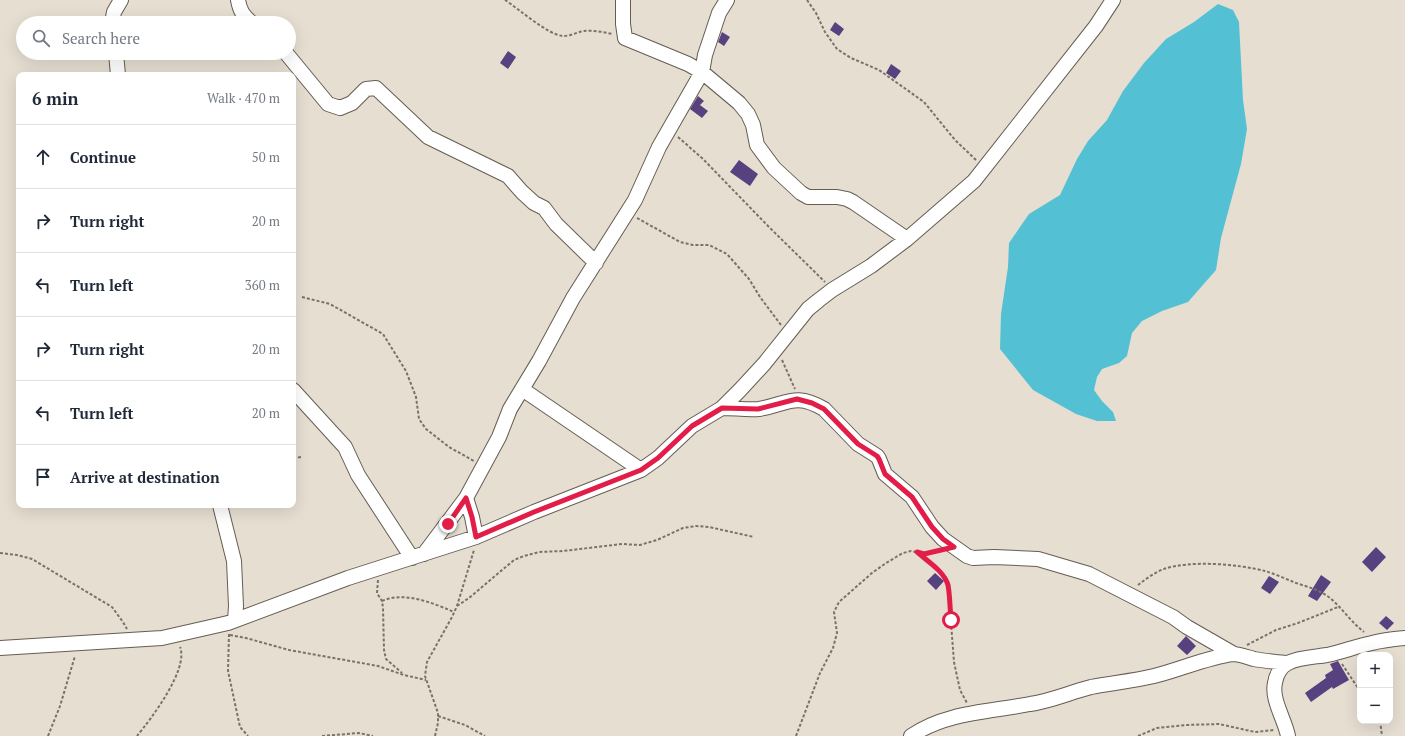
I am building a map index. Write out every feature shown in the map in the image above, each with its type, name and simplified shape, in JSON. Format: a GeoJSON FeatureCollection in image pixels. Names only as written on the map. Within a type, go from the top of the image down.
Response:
{"type":"FeatureCollection","features":[{"type":"Feature","properties":{"kind":"street"},"geometry":{"type":"LineString","coordinates":[[113,16],[121,0]]}},
{"type":"Feature","properties":{"kind":"street"},"geometry":{"type":"LineString","coordinates":[[238,0],[244,16]]}},
{"type":"Feature","properties":{"kind":"street"},"geometry":{"type":"LineString","coordinates":[[623,0],[623,24],[625,38],[688,64],[702,72],[740,103],[752,125],[757,145],[774,168],[795,189],[808,197],[847,198],[906,239]]}},
{"type":"Feature","properties":{"kind":"street"},"geometry":{"type":"LineString","coordinates":[[418,556],[466,498],[499,437],[510,409],[573,298],[628,212],[643,185],[659,147],[702,72],[705,55],[719,13],[728,0]]}},
{"type":"Feature","properties":{"kind":"street"},"geometry":{"type":"LineString","coordinates":[[0,648],[162,638],[231,626],[348,578],[476,537],[534,512],[641,470],[658,458],[692,426],[722,408],[752,378],[808,309],[832,290],[871,266],[906,239],[974,181],[1096,26],[1113,0]]}},
{"type":"Feature","properties":{"kind":"street"},"geometry":{"type":"LineString","coordinates":[[117,60],[118,72]]}},
{"type":"Feature","properties":{"kind":"street"},"geometry":{"type":"LineString","coordinates":[[292,60],[328,104],[340,108],[352,103],[366,89],[376,88],[428,137],[508,176],[534,203],[544,208],[556,224],[596,263]]}},
{"type":"Feature","properties":{"kind":"street"},"geometry":{"type":"LineString","coordinates":[[522,389],[641,470]]}},
{"type":"Feature","properties":{"kind":"street"},"geometry":{"type":"LineString","coordinates":[[296,393],[345,447],[358,475],[418,556]]}},
{"type":"Feature","properties":{"kind":"street"},"geometry":{"type":"LineString","coordinates":[[722,408],[758,409],[789,400],[802,400],[812,403],[824,409],[858,444],[877,456],[885,474],[912,497],[932,527],[943,539],[967,556],[973,558],[994,557],[1038,559],[1089,574],[1173,617],[1193,631],[1234,654],[1256,659],[1287,663],[1300,659],[1334,654],[1382,640],[1405,638]]}},
{"type":"Feature","properties":{"kind":"street"},"geometry":{"type":"LineString","coordinates":[[466,498],[476,537]]}},
{"type":"Feature","properties":{"kind":"street"},"geometry":{"type":"LineString","coordinates":[[221,508],[234,561],[236,606],[231,626]]}},
{"type":"Feature","properties":{"kind":"street"},"geometry":{"type":"LineString","coordinates":[[911,736],[919,730],[941,720],[1032,704],[1090,688],[1170,673],[1204,661],[1234,654]]}},
{"type":"Feature","properties":{"kind":"street"},"geometry":{"type":"LineString","coordinates":[[1287,663],[1278,673],[1274,683],[1275,696],[1287,732]]}},
{"type":"Feature","properties":{"kind":"path"},"geometry":{"type":"LineString","coordinates":[[505,0],[552,32],[562,36],[584,31],[604,32],[625,38]]}},
{"type":"Feature","properties":{"kind":"path"},"geometry":{"type":"LineString","coordinates":[[807,0],[816,13],[825,32],[838,49],[851,58],[879,70],[924,102],[955,140],[984,168]]}},
{"type":"Feature","properties":{"kind":"path"},"geometry":{"type":"LineString","coordinates":[[671,127],[675,134],[703,159],[832,290]]}},
{"type":"Feature","properties":{"kind":"path"},"geometry":{"type":"LineString","coordinates":[[628,212],[642,222],[680,242],[694,245],[709,245],[727,254],[749,279],[787,334]]}},
{"type":"Feature","properties":{"kind":"path"},"geometry":{"type":"LineString","coordinates":[[302,297],[330,304],[383,334],[406,371],[416,398],[419,419],[426,429],[466,458],[477,462],[486,461]]}},
{"type":"Feature","properties":{"kind":"path"},"geometry":{"type":"LineString","coordinates":[[776,348],[802,400]]}},
{"type":"Feature","properties":{"kind":"path"},"geometry":{"type":"LineString","coordinates":[[296,458],[302,457]]}},
{"type":"Feature","properties":{"kind":"path"},"geometry":{"type":"LineString","coordinates":[[457,606],[470,598],[514,560],[539,552],[563,551],[622,544],[640,545],[657,540],[683,528],[696,526],[709,527],[754,537]]}},
{"type":"Feature","properties":{"kind":"path"},"geometry":{"type":"LineString","coordinates":[[435,736],[438,716],[425,676],[427,662],[457,606],[469,569],[476,537]]}},
{"type":"Feature","properties":{"kind":"path"},"geometry":{"type":"LineString","coordinates":[[796,736],[820,672],[833,648],[837,633],[834,612],[840,602],[872,574],[903,553],[911,551],[924,554],[954,547]]}},
{"type":"Feature","properties":{"kind":"path"},"geometry":{"type":"LineString","coordinates":[[917,552],[936,568],[948,584],[952,643],[960,690],[974,714]]}},
{"type":"Feature","properties":{"kind":"path"},"geometry":{"type":"LineString","coordinates":[[0,553],[32,559],[112,607],[124,622],[133,640]]}},
{"type":"Feature","properties":{"kind":"path"},"geometry":{"type":"LineString","coordinates":[[1128,593],[1147,578],[1164,569],[1184,565],[1230,565],[1264,571],[1316,590],[1330,597],[1363,632],[1374,638],[1382,640]]}},
{"type":"Feature","properties":{"kind":"path"},"geometry":{"type":"LineString","coordinates":[[379,569],[377,591],[382,601],[383,608],[384,650],[386,659],[404,674]]}},
{"type":"Feature","properties":{"kind":"path"},"geometry":{"type":"LineString","coordinates":[[382,601],[391,597],[422,600],[454,612]]}},
{"type":"Feature","properties":{"kind":"path"},"geometry":{"type":"LineString","coordinates":[[1234,654],[1240,648],[1276,630],[1310,619],[1338,607]]}},
{"type":"Feature","properties":{"kind":"path"},"geometry":{"type":"LineString","coordinates":[[231,626],[246,638],[289,650],[378,666],[427,680]]}},
{"type":"Feature","properties":{"kind":"path"},"geometry":{"type":"LineString","coordinates":[[231,626],[228,671],[240,727],[248,736]]}},
{"type":"Feature","properties":{"kind":"path"},"geometry":{"type":"LineString","coordinates":[[137,736],[158,708],[177,674],[181,659],[181,648],[172,636]]}},
{"type":"Feature","properties":{"kind":"path"},"geometry":{"type":"LineString","coordinates":[[48,736],[60,706],[79,643]]}},
{"type":"Feature","properties":{"kind":"path"},"geometry":{"type":"LineString","coordinates":[[1334,654],[1359,688]]}},
{"type":"Feature","properties":{"kind":"path"},"geometry":{"type":"LineString","coordinates":[[438,716],[465,725],[485,736]]}},
{"type":"Feature","properties":{"kind":"path"},"geometry":{"type":"LineString","coordinates":[[1138,736],[1157,728],[1219,724],[1255,732],[1287,732]]}},
{"type":"Feature","properties":{"kind":"path"},"geometry":{"type":"LineString","coordinates":[[1380,724],[1382,736]]}},
{"type":"Feature","properties":{"kind":"path"},"geometry":{"type":"LineString","coordinates":[[322,736],[359,733],[373,736]]}},
{"type":"Feature","properties":{"kind":"water"},"geometry":{"type":"Polygon","coordinates":[[[1218,4],[1233,10],[1239,22],[1243,100],[1247,129],[1241,164],[1221,238],[1216,270],[1188,302],[1162,311],[1142,321],[1132,333],[1127,356],[1119,363],[1102,369],[1097,377],[1094,390],[1113,412],[1116,421],[1097,421],[1076,414],[1033,390],[1000,349],[1001,314],[1008,267],[1009,243],[1029,214],[1060,195],[1077,159],[1088,141],[1107,120],[1123,91],[1144,63],[1166,39],[1194,22],[1218,4]]]}},
{"type":"Feature","properties":{"kind":"building"},"geometry":{"type":"Polygon","coordinates":[[[835,22],[844,29],[839,36],[830,30],[835,22]]]}},
{"type":"Feature","properties":{"kind":"building"},"geometry":{"type":"Polygon","coordinates":[[[722,32],[730,37],[724,46],[718,42],[722,32]]]}},
{"type":"Feature","properties":{"kind":"building"},"geometry":{"type":"Polygon","coordinates":[[[508,51],[516,57],[508,69],[500,63],[508,51]]]}},
{"type":"Feature","properties":{"kind":"building"},"geometry":{"type":"Polygon","coordinates":[[[891,64],[901,71],[895,79],[886,73],[891,64]]]}},
{"type":"Feature","properties":{"kind":"building"},"geometry":{"type":"Polygon","coordinates":[[[698,96],[704,101],[700,105],[708,111],[702,118],[690,109],[698,96]]]}},
{"type":"Feature","properties":{"kind":"building"},"geometry":{"type":"Polygon","coordinates":[[[739,160],[758,174],[750,186],[730,172],[739,160]]]}},
{"type":"Feature","properties":{"kind":"building"},"geometry":{"type":"Polygon","coordinates":[[[1376,547],[1386,557],[1372,572],[1362,562],[1376,547]]]}},
{"type":"Feature","properties":{"kind":"building"},"geometry":{"type":"Polygon","coordinates":[[[935,573],[944,581],[936,590],[927,581],[935,573]]]}},
{"type":"Feature","properties":{"kind":"building"},"geometry":{"type":"Polygon","coordinates":[[[1321,575],[1331,582],[1317,601],[1308,596],[1321,575]]]}},
{"type":"Feature","properties":{"kind":"building"},"geometry":{"type":"Polygon","coordinates":[[[1269,576],[1279,582],[1270,594],[1261,588],[1269,576]]]}},
{"type":"Feature","properties":{"kind":"building"},"geometry":{"type":"Polygon","coordinates":[[[1386,616],[1394,623],[1387,630],[1379,623],[1386,616]]]}},
{"type":"Feature","properties":{"kind":"building"},"geometry":{"type":"Polygon","coordinates":[[[1186,636],[1196,646],[1187,655],[1177,646],[1186,636]]]}},
{"type":"Feature","properties":{"kind":"building"},"geometry":{"type":"Polygon","coordinates":[[[1338,661],[1349,680],[1333,689],[1332,687],[1311,702],[1305,693],[1326,678],[1325,675],[1333,670],[1330,664],[1338,661]]]}},
{"type":"Feature","properties":{"kind":"route"},"geometry":{"type":"LineString","coordinates":[[448,524],[466,498],[476,537],[534,512],[641,470],[650,465],[692,426],[703,418],[722,408],[758,409],[797,399],[812,403],[824,409],[858,444],[877,456],[885,474],[912,497],[932,527],[943,539],[954,547],[924,554],[917,552],[936,568],[948,584],[951,620]]}}]}
